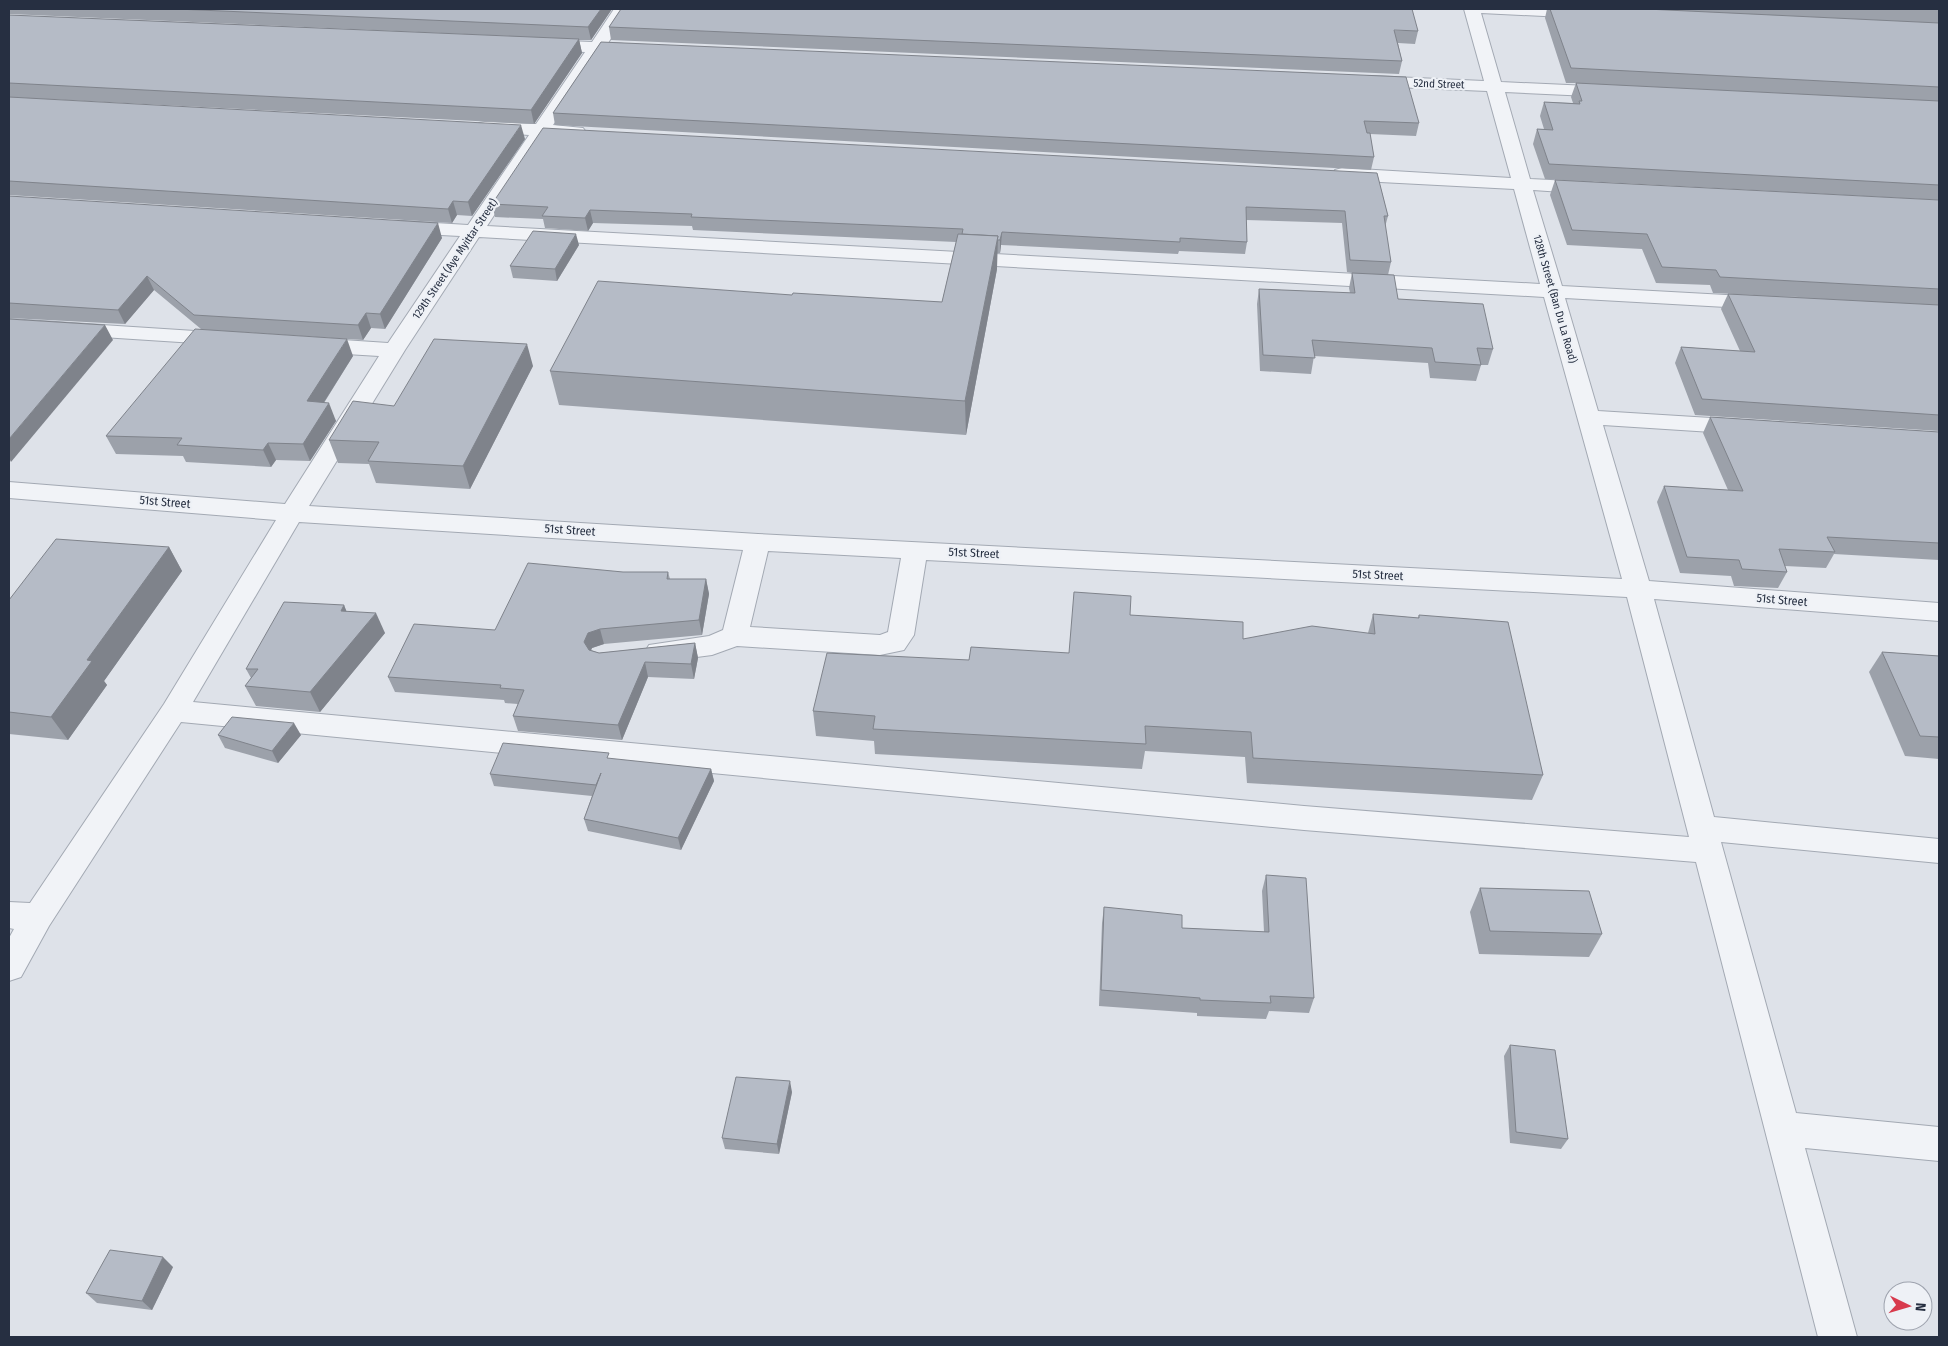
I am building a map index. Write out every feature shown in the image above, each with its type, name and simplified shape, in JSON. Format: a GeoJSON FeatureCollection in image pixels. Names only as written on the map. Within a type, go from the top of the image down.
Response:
{"type":"FeatureCollection","features":[{"type":"Feature","properties":{"kind":"street","name":"129th Street (Aye Myittar Street)"},"geometry":{"type":"LineString","coordinates":[[9,967],[24,916],[174,711],[292,513],[394,350],[622,9]]}},
{"type":"Feature","properties":{"kind":"street","name":"128th Street (Ban Du La Road)"},"geometry":{"type":"LineString","coordinates":[[1472,9],[1638,589],[1838,1337]]}},
{"type":"Feature","properties":{"kind":"street"},"geometry":{"type":"LineString","coordinates":[[1486,9],[1594,14]]}},
{"type":"Feature","properties":{"kind":"street"},"geometry":{"type":"LineString","coordinates":[[527,44],[646,49]]}},
{"type":"Feature","properties":{"kind":"street","name":"52nd Street"},"geometry":{"type":"LineString","coordinates":[[1356,80],[1623,92]]}},
{"type":"Feature","properties":{"kind":"street"},"geometry":{"type":"LineString","coordinates":[[472,127],[590,133]]}},
{"type":"Feature","properties":{"kind":"street"},"geometry":{"type":"LineString","coordinates":[[1323,173],[1612,189]]}},
{"type":"Feature","properties":{"kind":"street"},"geometry":{"type":"LineString","coordinates":[[384,226],[1781,304]]}},
{"type":"Feature","properties":{"kind":"street"},"geometry":{"type":"LineString","coordinates":[[9,325],[246,340]]}},
{"type":"Feature","properties":{"kind":"street"},"geometry":{"type":"LineString","coordinates":[[296,344],[394,350]]}},
{"type":"Feature","properties":{"kind":"street"},"geometry":{"type":"LineString","coordinates":[[1589,417],[1764,429]]}},
{"type":"Feature","properties":{"kind":"street","name":"51st Street"},"geometry":{"type":"LineString","coordinates":[[9,490],[292,513],[758,542],[1638,589],[1939,612]]}},
{"type":"Feature","properties":{"kind":"street"},"geometry":{"type":"LineString","coordinates":[[735,636],[758,542]]}},
{"type":"Feature","properties":{"kind":"street"},"geometry":{"type":"LineString","coordinates":[[631,654],[712,645],[735,636],[880,645],[894,642],[901,635],[915,550]]}},
{"type":"Feature","properties":{"kind":"street"},"geometry":{"type":"LineString","coordinates":[[174,711],[1294,818],[1939,851]]}},
{"type":"Feature","properties":{"kind":"street"},"geometry":{"type":"LineString","coordinates":[[1783,1129],[1939,1144]]}},
{"type":"Feature","properties":{"kind":"building"},"geometry":{"type":"Polygon","coordinates":[[[176,9],[601,9],[588,27],[176,9]]]}},
{"type":"Feature","properties":{"kind":"building"},"geometry":{"type":"Polygon","coordinates":[[[621,9],[1412,9],[1418,31],[1394,30],[1402,61],[609,27],[621,9]]]}},
{"type":"Feature","properties":{"kind":"building"},"geometry":{"type":"Polygon","coordinates":[[[1550,9],[1646,9],[1939,23],[1939,87],[1571,68],[1550,9]]]}},
{"type":"Feature","properties":{"kind":"building"},"geometry":{"type":"Polygon","coordinates":[[[9,15],[579,39],[531,110],[9,83],[9,15]]]}},
{"type":"Feature","properties":{"kind":"building"},"geometry":{"type":"Polygon","coordinates":[[[601,42],[1406,77],[1419,123],[1364,121],[1367,133],[1370,133],[1374,157],[553,113],[601,42]]]}},
{"type":"Feature","properties":{"kind":"building"},"geometry":{"type":"Polygon","coordinates":[[[1576,83],[1939,101],[1939,185],[1549,164],[1537,129],[1553,130],[1544,102],[1580,104],[1579,101],[1582,101],[1576,83]]]}},
{"type":"Feature","properties":{"kind":"building"},"geometry":{"type":"Polygon","coordinates":[[[9,97],[521,125],[468,202],[453,201],[448,209],[9,181],[9,97]]]}},
{"type":"Feature","properties":{"kind":"building"},"geometry":{"type":"Polygon","coordinates":[[[543,128],[1377,173],[1388,216],[1384,216],[1391,262],[1350,260],[1345,211],[1246,207],[1247,242],[1180,238],[1180,242],[1002,232],[1000,240],[997,240],[998,236],[962,234],[963,229],[691,217],[692,214],[590,210],[585,218],[542,216],[548,207],[492,204],[543,128]]]}},
{"type":"Feature","properties":{"kind":"building"},"geometry":{"type":"Polygon","coordinates":[[[1555,180],[1939,200],[1939,289],[1720,277],[1716,270],[1662,267],[1647,234],[1572,230],[1555,180]]]}},
{"type":"Feature","properties":{"kind":"building"},"geometry":{"type":"Polygon","coordinates":[[[9,196],[438,223],[380,314],[366,313],[358,325],[194,315],[147,276],[118,310],[9,303],[9,196]]]}},
{"type":"Feature","properties":{"kind":"building"},"geometry":{"type":"Polygon","coordinates":[[[533,231],[576,234],[555,269],[510,266],[533,231]]]}},
{"type":"Feature","properties":{"kind":"building"},"geometry":{"type":"Polygon","coordinates":[[[958,234],[998,236],[965,401],[550,371],[598,281],[792,295],[793,293],[942,302],[958,234]]]}},
{"type":"Feature","properties":{"kind":"building"},"geometry":{"type":"Polygon","coordinates":[[[1352,273],[1394,275],[1398,299],[1483,304],[1493,349],[1477,348],[1481,365],[1435,362],[1432,348],[1312,340],[1315,358],[1263,355],[1259,289],[1355,293],[1352,273]]]}},
{"type":"Feature","properties":{"kind":"building"},"geometry":{"type":"Polygon","coordinates":[[[1728,294],[1939,305],[1939,415],[1702,399],[1681,347],[1755,352],[1728,294]]]}},
{"type":"Feature","properties":{"kind":"building"},"geometry":{"type":"Polygon","coordinates":[[[9,319],[105,325],[9,439],[9,319]]]}},
{"type":"Feature","properties":{"kind":"building"},"geometry":{"type":"Polygon","coordinates":[[[195,329],[347,339],[307,401],[329,403],[303,444],[268,443],[263,450],[177,445],[182,438],[106,436],[195,329]]]}},
{"type":"Feature","properties":{"kind":"building"},"geometry":{"type":"Polygon","coordinates":[[[434,339],[527,344],[463,466],[368,461],[379,442],[329,440],[353,401],[394,406],[434,339]]]}},
{"type":"Feature","properties":{"kind":"building"},"geometry":{"type":"Polygon","coordinates":[[[1710,417],[1939,432],[1939,543],[1827,537],[1835,552],[1779,549],[1787,572],[1742,569],[1739,560],[1687,557],[1664,486],[1743,491],[1710,417]]]}},
{"type":"Feature","properties":{"kind":"building"},"geometry":{"type":"Polygon","coordinates":[[[56,539],[169,547],[87,660],[92,661],[51,717],[9,712],[9,600],[56,539]]]}},
{"type":"Feature","properties":{"kind":"building"},"geometry":{"type":"Polygon","coordinates":[[[528,563],[623,572],[668,572],[667,579],[706,579],[699,620],[600,629],[588,633],[584,642],[589,650],[599,653],[695,643],[691,664],[645,662],[618,725],[513,716],[524,690],[500,688],[501,685],[388,677],[414,624],[495,630],[528,563]]]}},
{"type":"Feature","properties":{"kind":"building"},"geometry":{"type":"Polygon","coordinates":[[[1074,592],[1131,596],[1130,615],[1243,622],[1243,639],[1312,626],[1375,634],[1373,614],[1419,618],[1419,615],[1508,622],[1543,775],[1253,758],[1251,732],[1145,726],[1146,744],[873,729],[875,716],[813,711],[827,653],[969,660],[971,647],[1069,653],[1074,592]]]}},
{"type":"Feature","properties":{"kind":"building"},"geometry":{"type":"Polygon","coordinates":[[[284,602],[344,605],[341,611],[376,613],[310,692],[245,686],[258,669],[246,669],[284,602]]]}},
{"type":"Feature","properties":{"kind":"building"},"geometry":{"type":"Polygon","coordinates":[[[1882,652],[1939,656],[1939,737],[1920,736],[1882,652]]]}},
{"type":"Feature","properties":{"kind":"building"},"geometry":{"type":"Polygon","coordinates":[[[232,717],[294,723],[272,751],[218,735],[232,717]]]}},
{"type":"Feature","properties":{"kind":"building"},"geometry":{"type":"Polygon","coordinates":[[[503,743],[609,753],[607,758],[711,769],[678,838],[584,819],[601,773],[596,785],[490,774],[503,743]]]}},
{"type":"Feature","properties":{"kind":"building"},"geometry":{"type":"Polygon","coordinates":[[[1266,875],[1306,878],[1314,998],[1270,996],[1271,1003],[1200,1000],[1200,998],[1101,990],[1104,907],[1182,915],[1182,928],[1269,932],[1266,875]]]}},
{"type":"Feature","properties":{"kind":"building"},"geometry":{"type":"Polygon","coordinates":[[[1480,888],[1589,891],[1602,934],[1490,931],[1480,888]]]}},
{"type":"Feature","properties":{"kind":"building"},"geometry":{"type":"Polygon","coordinates":[[[1510,1045],[1555,1050],[1568,1139],[1516,1132],[1510,1045]]]}},
{"type":"Feature","properties":{"kind":"building"},"geometry":{"type":"Polygon","coordinates":[[[736,1077],[790,1081],[777,1144],[722,1138],[736,1077]]]}},
{"type":"Feature","properties":{"kind":"building"},"geometry":{"type":"Polygon","coordinates":[[[110,1250],[163,1257],[142,1301],[86,1293],[110,1250]]]}}]}
